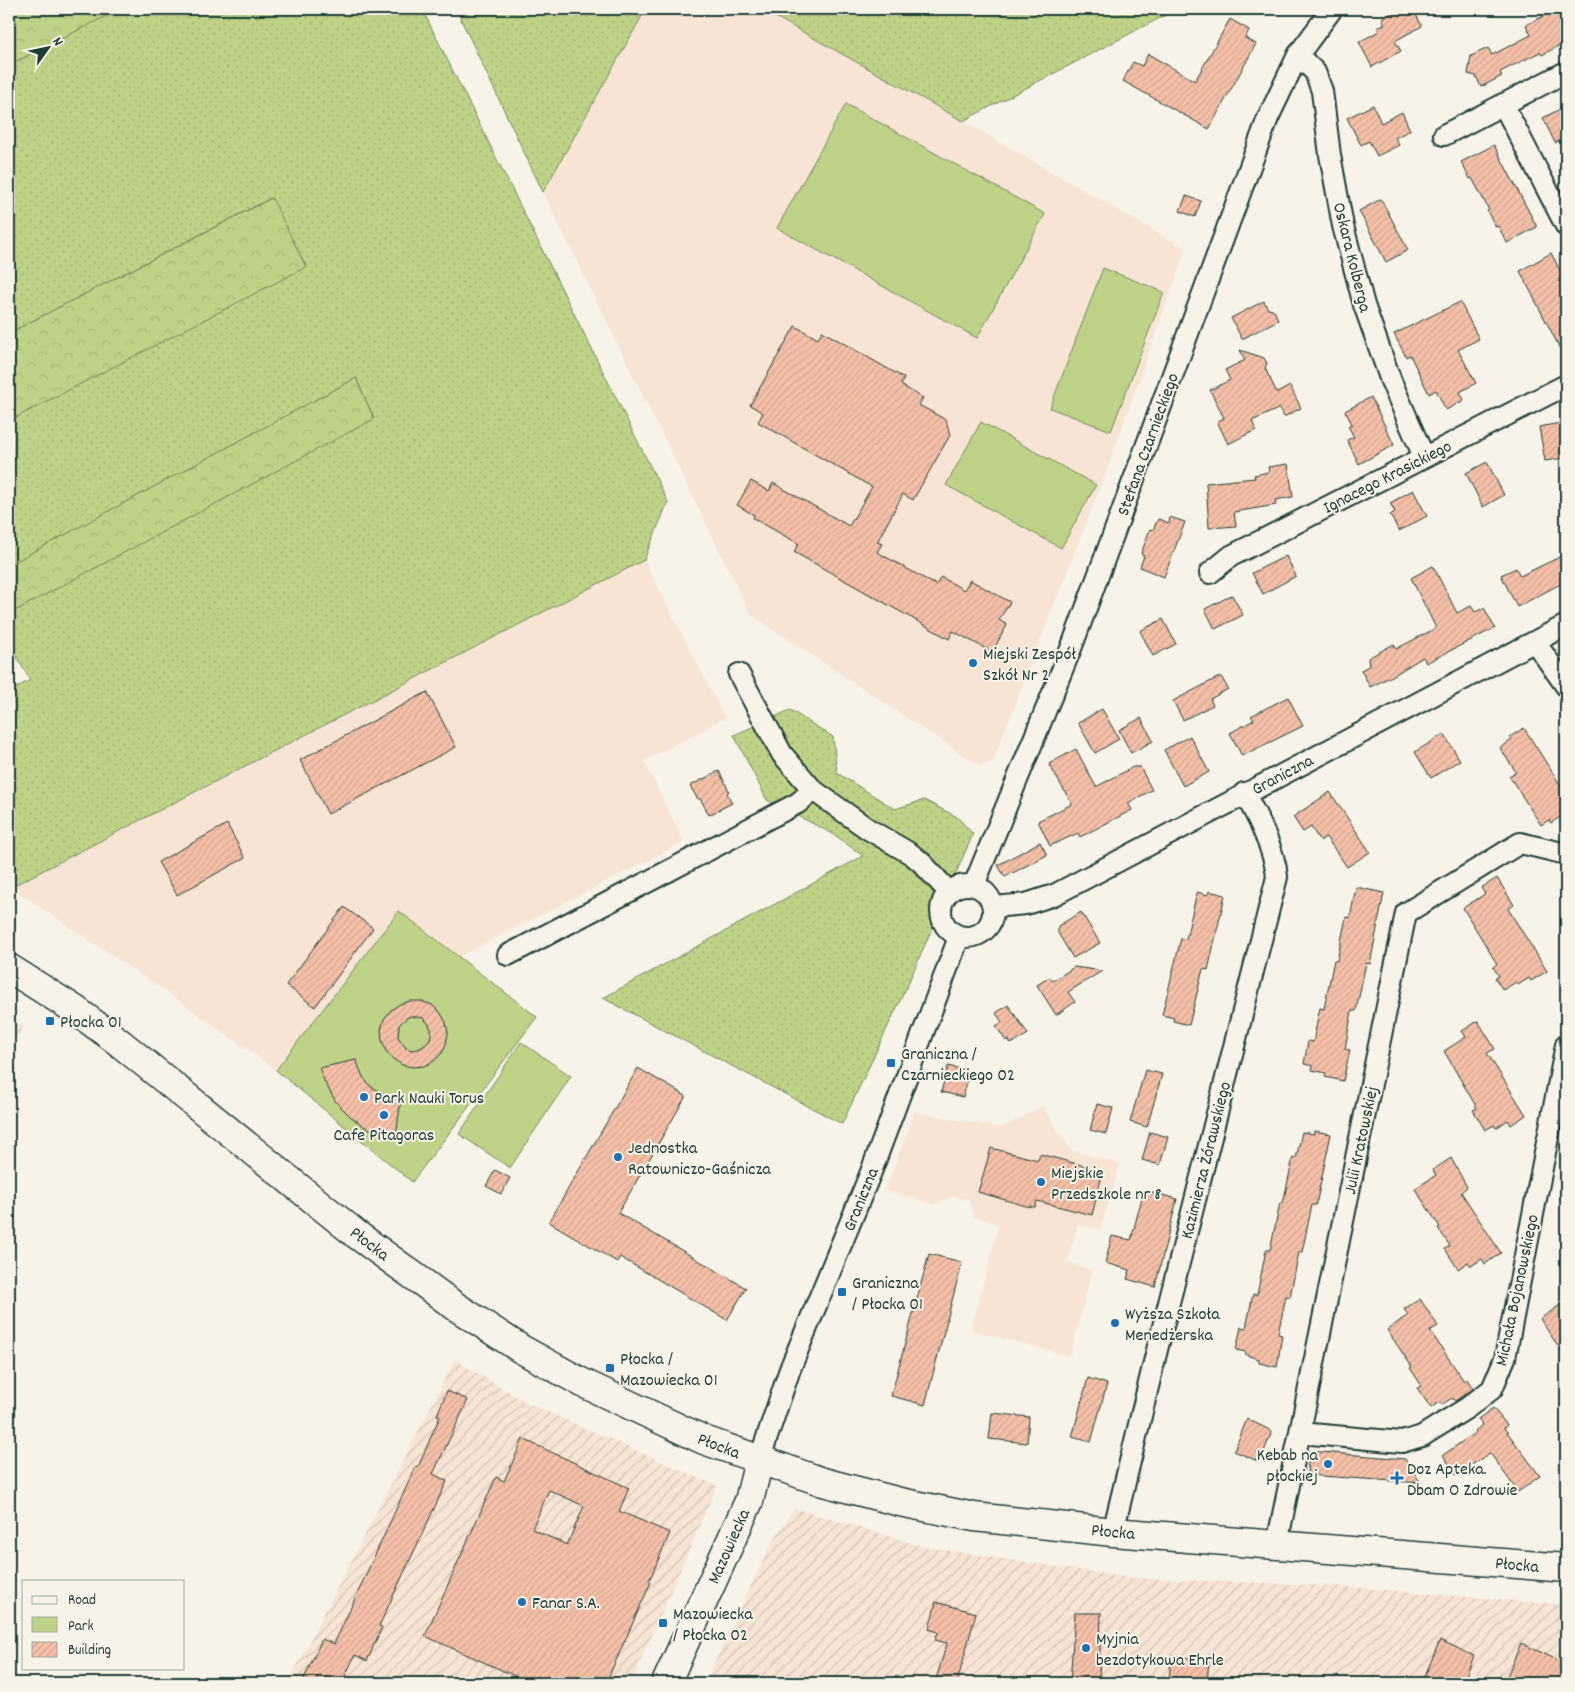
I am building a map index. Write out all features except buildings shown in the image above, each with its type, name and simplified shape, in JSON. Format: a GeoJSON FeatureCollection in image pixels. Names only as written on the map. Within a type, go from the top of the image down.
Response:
{"type":"FeatureCollection","features":[{"type":"Feature","properties":{"kind":"main road","name":"Płocka"},"geometry":{"type":"LineString","coordinates":[[9,968],[74,1009],[113,1038],[356,1234],[455,1306],[521,1349],[594,1388],[696,1437],[759,1461],[817,1480],[900,1502],[974,1516],[1113,1532],[1566,1568]]}},
{"type":"Feature","properties":{"kind":"main road","name":"Mazowiecka"},"geometry":{"type":"LineString","coordinates":[[666,1683],[749,1501],[759,1461]]}},
{"type":"Feature","properties":{"kind":"street","name":"Stefana Czarnieckiego"},"geometry":{"type":"LineString","coordinates":[[974,885],[1072,646],[1268,118],[1298,55],[1332,9]]}},
{"type":"Feature","properties":{"kind":"street","name":"Oskara Kolberga"},"geometry":{"type":"LineString","coordinates":[[1298,55],[1314,72],[1322,91],[1330,155],[1343,226],[1364,305],[1391,381],[1424,457]]}},
{"type":"Feature","properties":{"kind":"street"},"geometry":{"type":"LineString","coordinates":[[1444,135],[1566,72]]}},
{"type":"Feature","properties":{"kind":"street"},"geometry":{"type":"LineString","coordinates":[[1503,104],[1566,226]]}},
{"type":"Feature","properties":{"kind":"street","name":"Ignacego Krasickiego"},"geometry":{"type":"LineString","coordinates":[[1210,573],[1231,556],[1566,385]]}},
{"type":"Feature","properties":{"kind":"street","name":"Graniczna"},"geometry":{"type":"LineString","coordinates":[[993,907],[1026,904],[1054,895],[1244,793],[1566,625]]}},
{"type":"Feature","properties":{"kind":"street"},"geometry":{"type":"LineString","coordinates":[[1535,642],[1566,686]]}},
{"type":"Feature","properties":{"kind":"street"},"geometry":{"type":"LineString","coordinates":[[739,674],[782,754],[813,790],[868,829],[911,854],[949,892]]}},
{"type":"Feature","properties":{"kind":"street"},"geometry":{"type":"LineString","coordinates":[[508,955],[798,803],[813,790]]}},
{"type":"Feature","properties":{"kind":"street","name":"Kazimierza Żórawskiego"},"geometry":{"type":"LineString","coordinates":[[1113,1532],[1156,1354],[1277,877],[1276,866],[1259,822],[1244,793]]}},
{"type":"Feature","properties":{"kind":"street","name":"Julii Kratowskiej"},"geometry":{"type":"LineString","coordinates":[[1277,1544],[1406,913],[1520,843],[1566,854]]}},
{"type":"Feature","properties":{"kind":"street"},"geometry":{"type":"LineString","coordinates":[[974,885],[987,895],[993,907],[992,920],[988,928],[981,934],[973,937],[959,937],[948,930],[943,923],[941,907],[944,898],[956,887],[974,885]]}},
{"type":"Feature","properties":{"kind":"street","name":"Graniczna"},"geometry":{"type":"LineString","coordinates":[[759,1461],[790,1369],[871,1172],[959,937]]}},
{"type":"Feature","properties":{"kind":"street","name":"Michała Bojanowskiego"},"geometry":{"type":"LineString","coordinates":[[1300,1433],[1402,1442],[1422,1436],[1467,1408],[1492,1389],[1505,1358],[1566,1045]]}},
{"type":"Feature","properties":{"kind":"shaded area"},"geometry":{"type":"Polygon","coordinates":[[[646,9],[761,9],[963,121],[1186,249],[1106,472],[993,761],[980,766],[751,615],[543,192],[646,9]]]}},
{"type":"Feature","properties":{"kind":"shaded area"},"geometry":{"type":"Polygon","coordinates":[[[644,560],[725,718],[644,761],[684,842],[459,957],[399,911],[276,1070],[162,989],[10,887],[644,560]]]}},
{"type":"Feature","properties":{"kind":"shaded area"},"geometry":{"type":"Polygon","coordinates":[[[9,1019],[23,1026],[9,1053],[9,1019]]]}},
{"type":"Feature","properties":{"kind":"shaded area"},"geometry":{"type":"Polygon","coordinates":[[[1043,1106],[1070,1150],[1120,1164],[1100,1230],[1077,1225],[1067,1262],[1092,1270],[1070,1356],[971,1330],[999,1224],[974,1217],[969,1200],[952,1196],[935,1204],[885,1191],[915,1112],[1002,1128],[1043,1106]]]}},
{"type":"Feature","properties":{"kind":"shaded area"},"geometry":{"type":"Polygon","coordinates":[[[455,1360],[525,1402],[717,1486],[631,1683],[288,1683],[455,1360]]]}},
{"type":"Feature","properties":{"kind":"shaded area"},"geometry":{"type":"Polygon","coordinates":[[[794,1508],[925,1547],[1131,1578],[1338,1586],[1566,1605],[1566,1683],[705,1683],[768,1550],[794,1508]]]}},
{"type":"Feature","properties":{"kind":"green space"},"geometry":{"type":"Polygon","coordinates":[[[9,9],[120,9],[9,65],[9,9]]]}},
{"type":"Feature","properties":{"kind":"green space"},"geometry":{"type":"Polygon","coordinates":[[[120,9],[422,9],[668,502],[644,560],[9,888],[9,692],[30,680],[9,644],[9,614],[374,418],[356,378],[9,565],[9,421],[306,266],[271,198],[9,333],[9,65],[120,9]]]}},
{"type":"Feature","properties":{"kind":"green space"},"geometry":{"type":"Polygon","coordinates":[[[456,9],[646,9],[543,192],[456,9]]]}},
{"type":"Feature","properties":{"kind":"green space"},"geometry":{"type":"Polygon","coordinates":[[[761,9],[1177,9],[963,121],[761,9]]]}},
{"type":"Feature","properties":{"kind":"green space"},"geometry":{"type":"Polygon","coordinates":[[[846,104],[1045,214],[977,338],[777,228],[846,104]]]}},
{"type":"Feature","properties":{"kind":"green space"},"geometry":{"type":"Polygon","coordinates":[[[272,198],[306,267],[9,421],[9,333],[272,198]]]}},
{"type":"Feature","properties":{"kind":"green space"},"geometry":{"type":"Polygon","coordinates":[[[1103,268],[1164,292],[1111,431],[1050,408],[1103,268]]]}},
{"type":"Feature","properties":{"kind":"green space"},"geometry":{"type":"Polygon","coordinates":[[[356,378],[374,419],[9,614],[9,565],[356,378]]]}},
{"type":"Feature","properties":{"kind":"green space"},"geometry":{"type":"Polygon","coordinates":[[[981,422],[1096,485],[1061,548],[946,485],[981,422]]]}},
{"type":"Feature","properties":{"kind":"green space"},"geometry":{"type":"Polygon","coordinates":[[[790,710],[833,737],[837,773],[895,809],[924,800],[957,817],[973,834],[907,986],[842,1124],[603,998],[863,856],[835,835],[767,800],[734,735],[790,710]]]}},
{"type":"Feature","properties":{"kind":"green space"},"geometry":{"type":"Polygon","coordinates":[[[399,911],[537,1017],[412,1182],[276,1070],[399,911]]]}},
{"type":"Feature","properties":{"kind":"green space"},"geometry":{"type":"Polygon","coordinates":[[[521,1042],[571,1076],[510,1168],[459,1134],[521,1042]]]}},
{"type":"Feature","properties":{"kind":"place","name":"Miejski Zespół Szkół Nr 2"},"geometry":{"type":"Point","coordinates":[973,663]}},
{"type":"Feature","properties":{"kind":"place","name":"Płocka 01"},"geometry":{"type":"Point","coordinates":[50,1021]}},
{"type":"Feature","properties":{"kind":"place","name":"Graniczna / Czarnieckiego 02"},"geometry":{"type":"Point","coordinates":[891,1063]}},
{"type":"Feature","properties":{"kind":"place","name":"Park Nauki Torus"},"geometry":{"type":"Point","coordinates":[364,1097]}},
{"type":"Feature","properties":{"kind":"place","name":"Cafe Pitagoras"},"geometry":{"type":"Point","coordinates":[384,1115]}},
{"type":"Feature","properties":{"kind":"place","name":"Jednostka Ratowniczo-Gaśnicza"},"geometry":{"type":"Point","coordinates":[618,1157]}},
{"type":"Feature","properties":{"kind":"place","name":"Miejskie Przedszkole nr 8"},"geometry":{"type":"Point","coordinates":[1041,1182]}},
{"type":"Feature","properties":{"kind":"place","name":"Graniczna / Płocka 01"},"geometry":{"type":"Point","coordinates":[842,1292]}},
{"type":"Feature","properties":{"kind":"place","name":"Wyższa Szkoła Menedżerska"},"geometry":{"type":"Point","coordinates":[1115,1323]}},
{"type":"Feature","properties":{"kind":"place","name":"Płocka / Mazowiecka 01"},"geometry":{"type":"Point","coordinates":[610,1368]}},
{"type":"Feature","properties":{"kind":"place","name":"Kebab na płockiej"},"geometry":{"type":"Point","coordinates":[1328,1464]}},
{"type":"Feature","properties":{"kind":"place","name":"Doz Apteka. Dbam O Zdrowie"},"geometry":{"type":"Point","coordinates":[1397,1478]}},
{"type":"Feature","properties":{"kind":"place","name":"Fanar S.A."},"geometry":{"type":"Point","coordinates":[522,1602]}},
{"type":"Feature","properties":{"kind":"place","name":"Mazowiecka / Płocka 02"},"geometry":{"type":"Point","coordinates":[663,1623]}},
{"type":"Feature","properties":{"kind":"place","name":"Myjnia bezdotykowa Ehrle"},"geometry":{"type":"Point","coordinates":[1086,1648]}}]}
